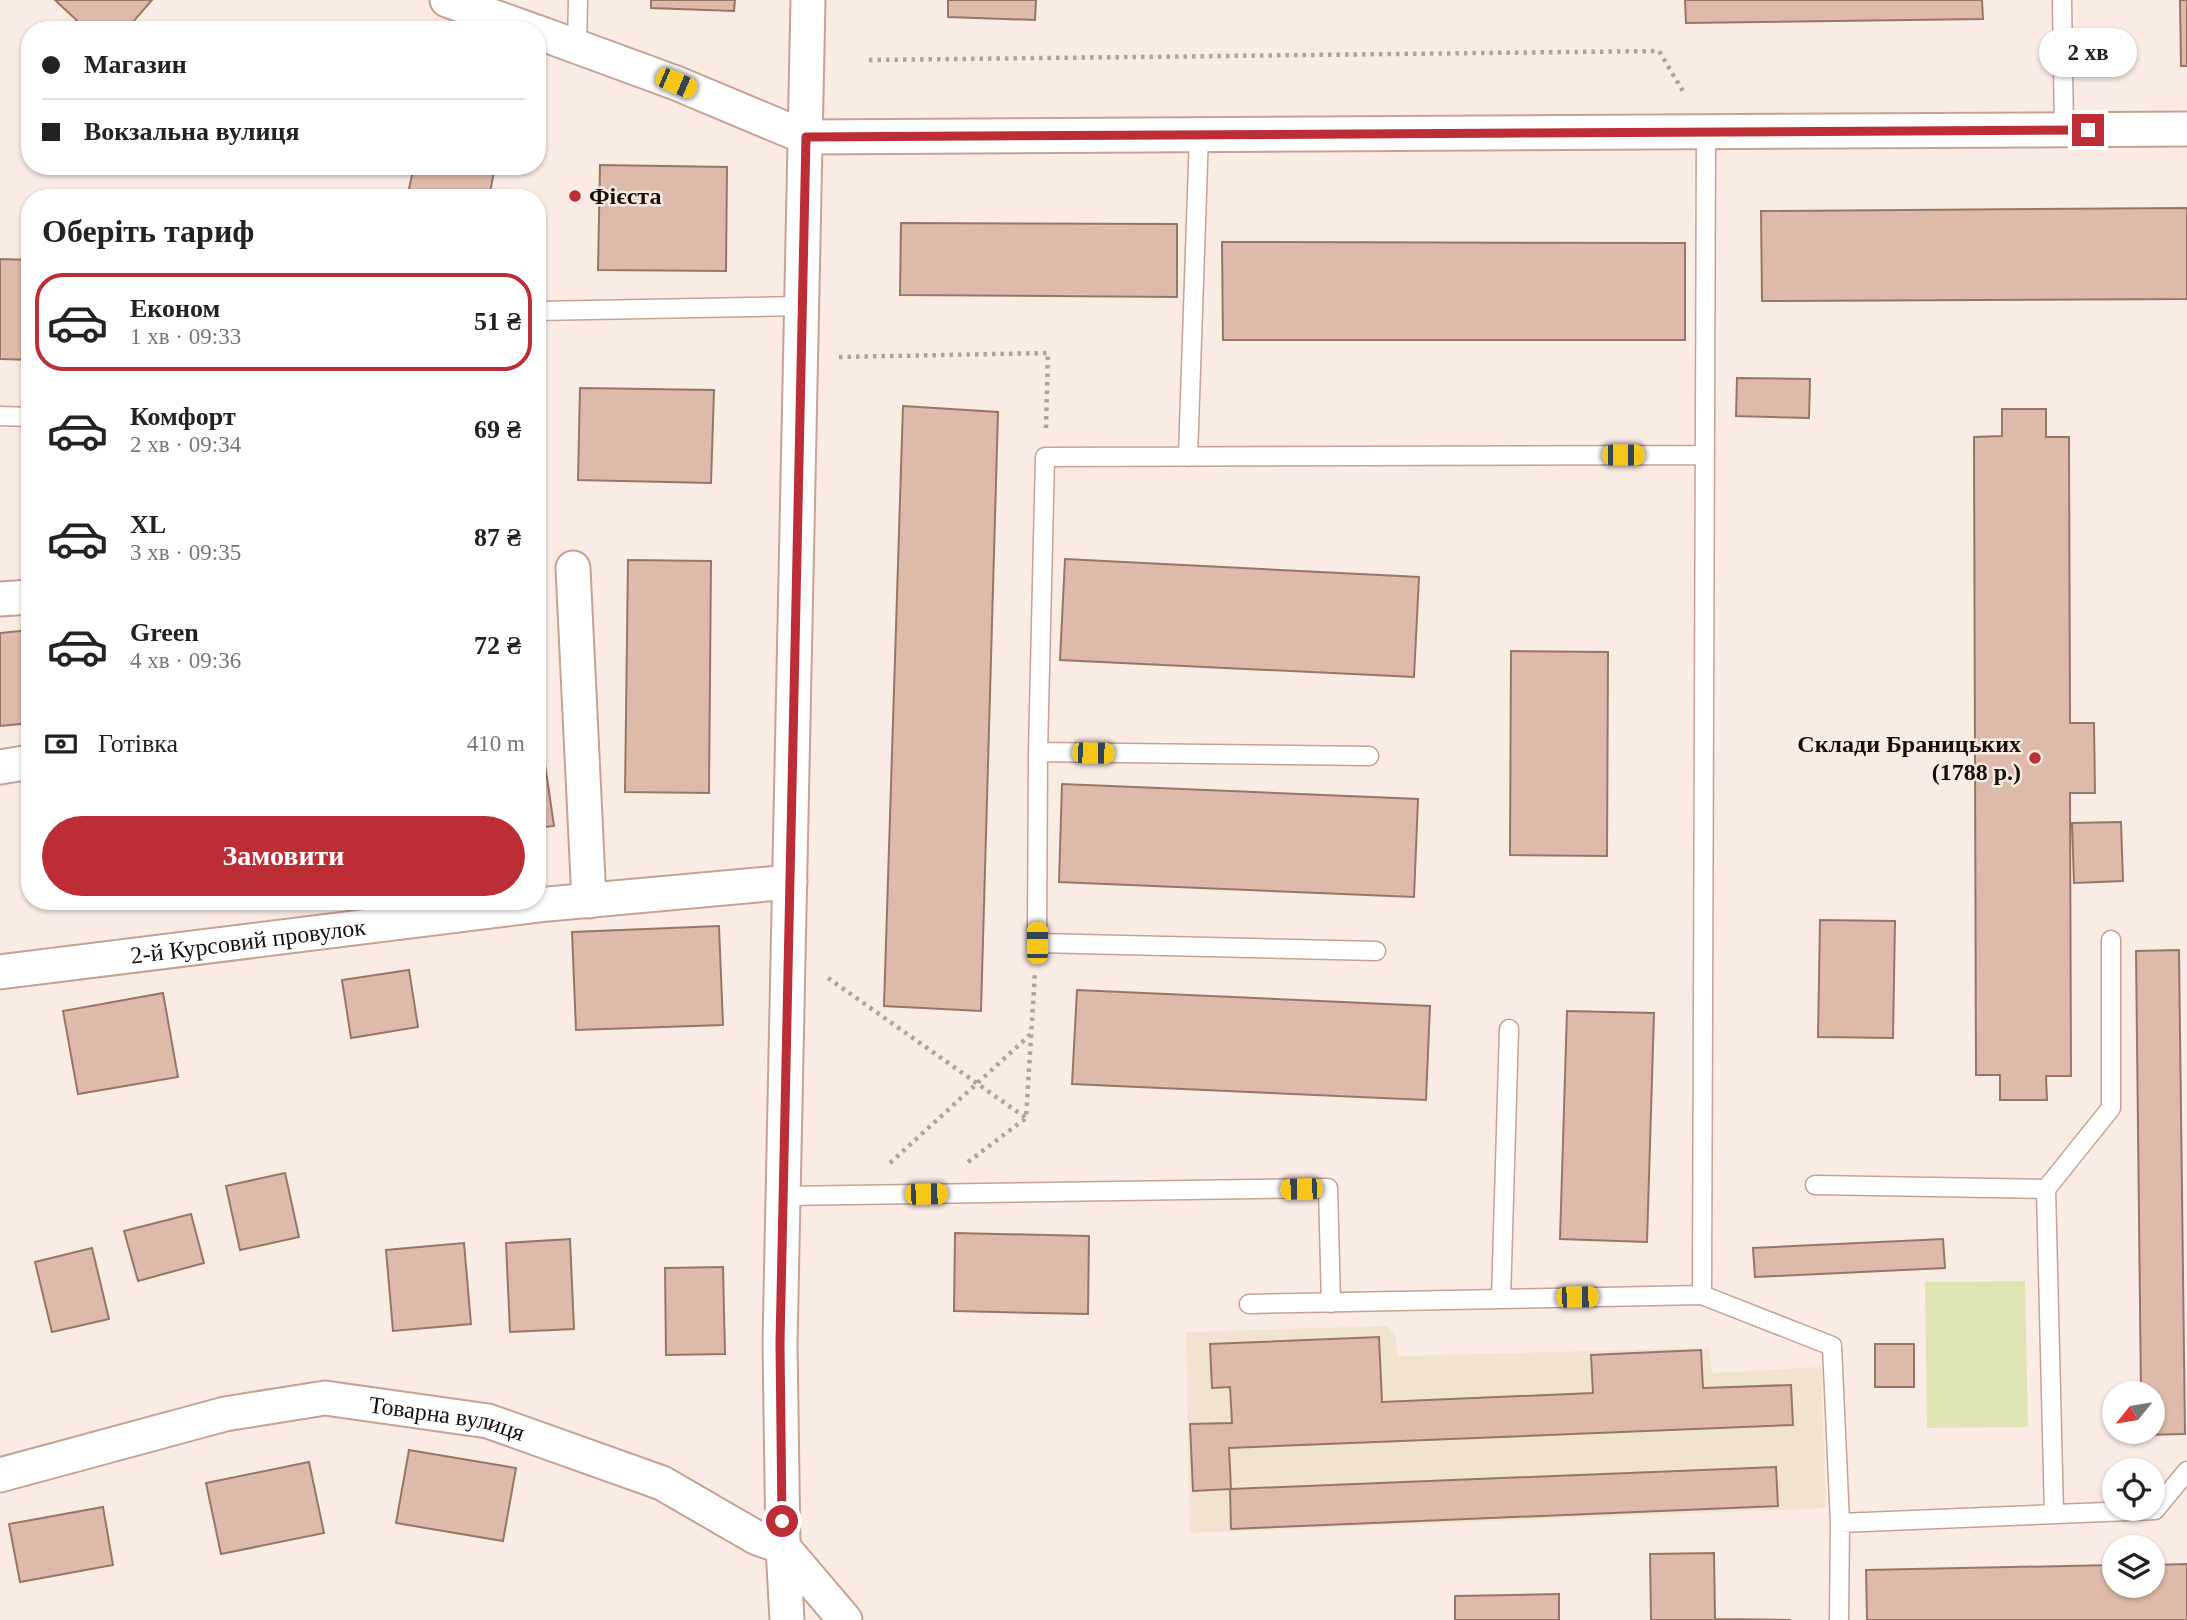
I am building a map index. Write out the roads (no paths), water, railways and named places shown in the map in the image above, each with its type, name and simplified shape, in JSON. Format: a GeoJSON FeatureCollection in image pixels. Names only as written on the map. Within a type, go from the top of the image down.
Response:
{"type":"FeatureCollection","features":[{"type":"Feature","properties":{"kind":"street"},"geometry":{"type":"LineString","coordinates":[[447,0],[506,21]]}},
{"type":"Feature","properties":{"kind":"street"},"geometry":{"type":"LineString","coordinates":[[787,1620],[783,1547],[780,1343],[808,0]]}},
{"type":"Feature","properties":{"kind":"street"},"geometry":{"type":"LineString","coordinates":[[546,35],[676,83],[806,137],[2187,129]]}},
{"type":"Feature","properties":{"kind":"street"},"geometry":{"type":"LineString","coordinates":[[573,568],[589,901]]}},
{"type":"Feature","properties":{"kind":"street"},"geometry":{"type":"LineString","coordinates":[[0,599],[21,598]]}},
{"type":"Feature","properties":{"kind":"street"},"geometry":{"type":"LineString","coordinates":[[0,767],[21,764]]}},
{"type":"Feature","properties":{"kind":"street","name":"2-й Курсовий провулок"},"geometry":{"type":"LineString","coordinates":[[546,904],[790,882]]}},
{"type":"Feature","properties":{"kind":"street","name":"2-й Курсовий провулок"},"geometry":{"type":"LineString","coordinates":[[0,972],[386,913],[437,910]]}},
{"type":"Feature","properties":{"kind":"street","name":"Товарна вулиця"},"geometry":{"type":"LineString","coordinates":[[0,1475],[225,1414],[325,1398],[488,1420],[662,1483],[757,1538],[783,1547],[845,1620]]}},
{"type":"Feature","properties":{"kind":"lane"},"geometry":{"type":"LineString","coordinates":[[577,46],[578,0]]}},
{"type":"Feature","properties":{"kind":"lane"},"geometry":{"type":"LineString","coordinates":[[2063,0],[2064,130]]}},
{"type":"Feature","properties":{"kind":"lane"},"geometry":{"type":"LineString","coordinates":[[1702,1295],[1706,132]]}},
{"type":"Feature","properties":{"kind":"lane"},"geometry":{"type":"LineString","coordinates":[[1188,457],[1199,134]]}},
{"type":"Feature","properties":{"kind":"lane"},"geometry":{"type":"LineString","coordinates":[[546,311],[802,306]]}},
{"type":"Feature","properties":{"kind":"lane"},"geometry":{"type":"LineString","coordinates":[[0,416],[21,417]]}},
{"type":"Feature","properties":{"kind":"lane"},"geometry":{"type":"LineString","coordinates":[[1376,951],[1037,943],[1038,752],[1045,457],[1704,455]]}},
{"type":"Feature","properties":{"kind":"lane"},"geometry":{"type":"LineString","coordinates":[[1038,752],[1369,756]]}},
{"type":"Feature","properties":{"kind":"lane"},"geometry":{"type":"LineString","coordinates":[[2054,1514],[2046,1189],[2111,1108],[2111,940]]}},
{"type":"Feature","properties":{"kind":"lane"},"geometry":{"type":"LineString","coordinates":[[1501,1299],[1509,1029]]}},
{"type":"Feature","properties":{"kind":"lane"},"geometry":{"type":"LineString","coordinates":[[1815,1185],[2046,1189]]}},
{"type":"Feature","properties":{"kind":"lane"},"geometry":{"type":"LineString","coordinates":[[783,1196],[1328,1188],[1331,1303]]}},
{"type":"Feature","properties":{"kind":"lane"},"geometry":{"type":"LineString","coordinates":[[1249,1304],[1702,1295],[1832,1346],[1840,1523],[1839,1620]]}},
{"type":"Feature","properties":{"kind":"lane"},"geometry":{"type":"LineString","coordinates":[[1840,1523],[2155,1510],[2187,1471]]}},
{"type":"Feature","properties":{"kind":"place","name":"Фієста"},"geometry":{"type":"Point","coordinates":[575,196]}},
{"type":"Feature","properties":{"kind":"place","name":"Склади Браницьких (1788 р.)"},"geometry":{"type":"Point","coordinates":[2035,758]}}]}
